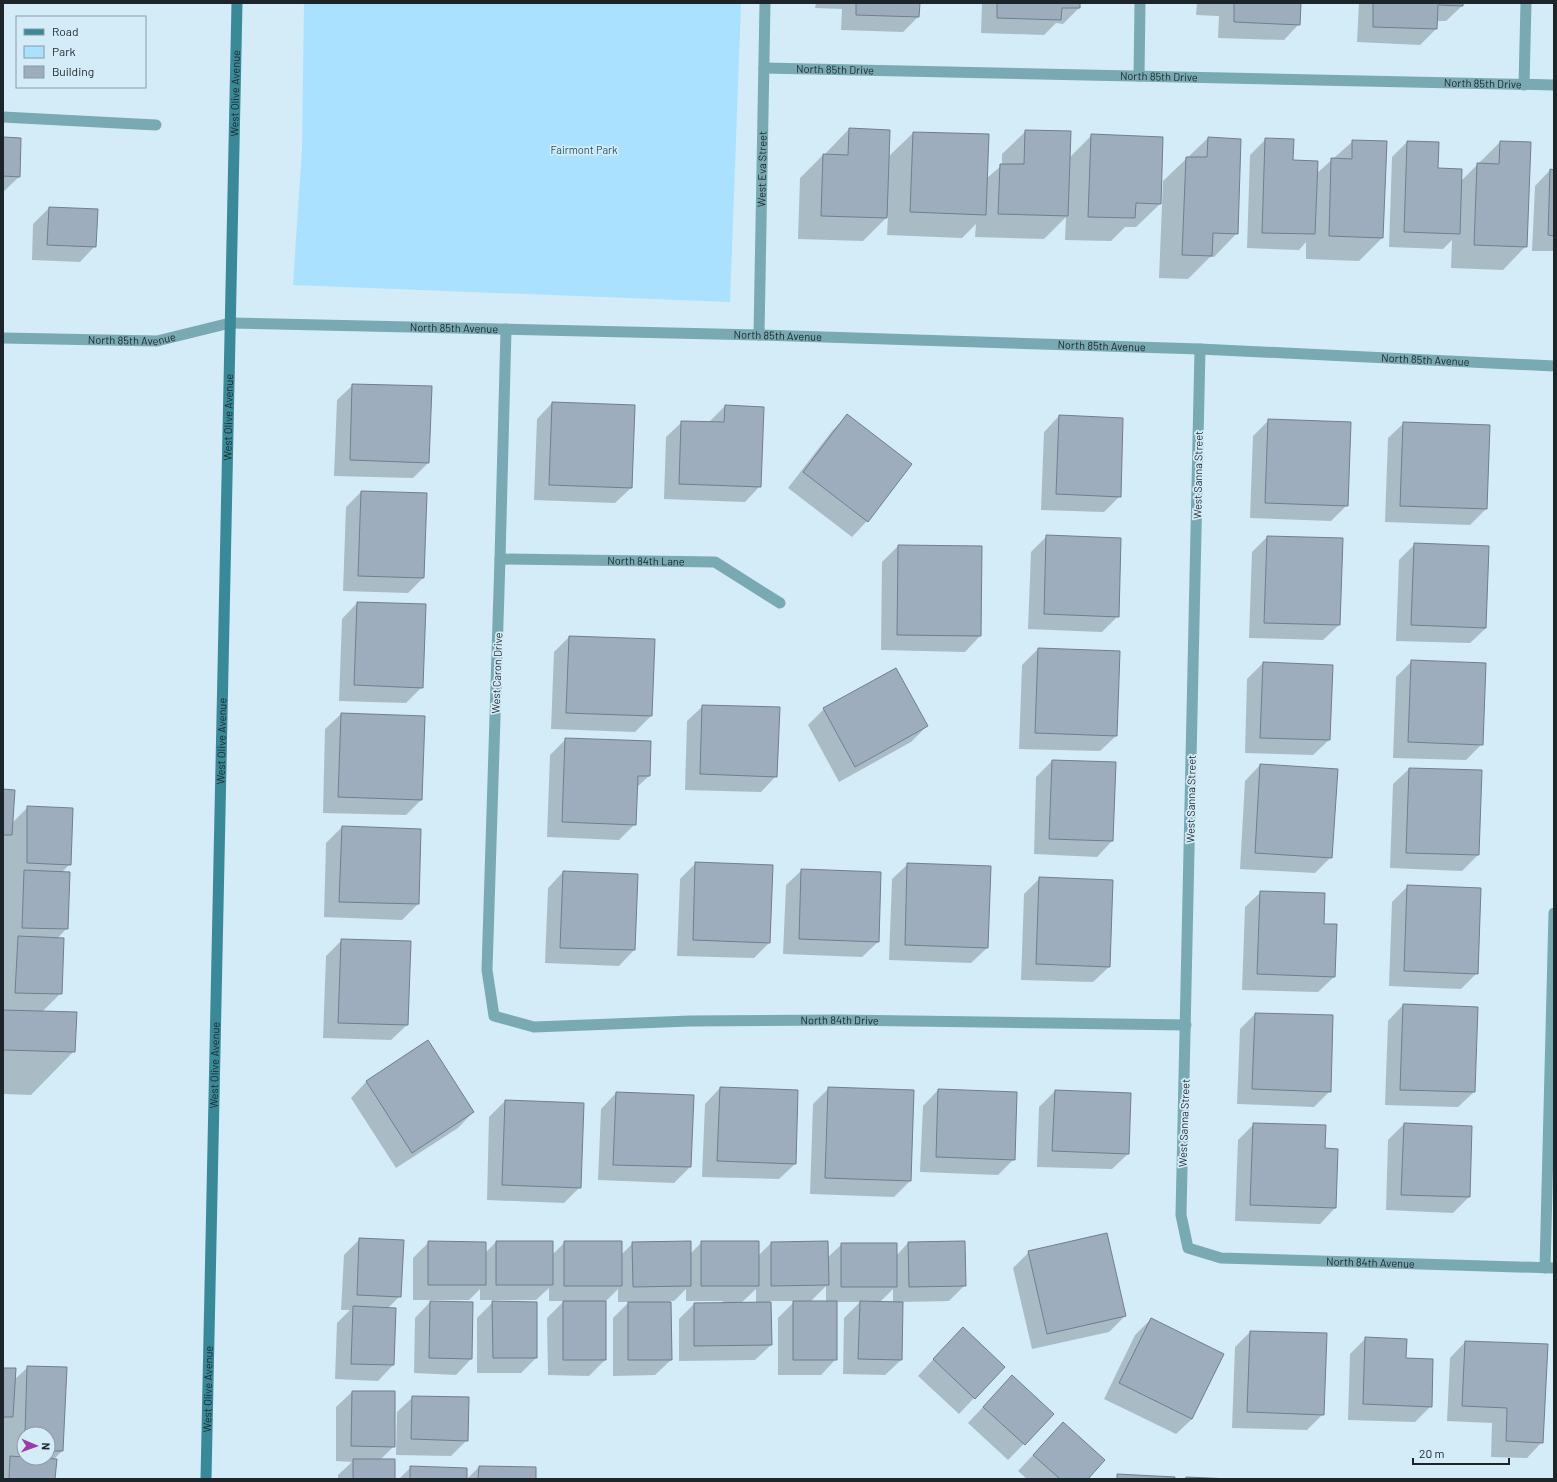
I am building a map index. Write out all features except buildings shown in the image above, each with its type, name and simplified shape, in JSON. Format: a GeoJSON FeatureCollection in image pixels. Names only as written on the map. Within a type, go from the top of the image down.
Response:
{"type":"FeatureCollection","features":[{"type":"Feature","properties":{"kind":"main road","name":"West Olive Avenue"},"geometry":{"type":"LineString","coordinates":[[206,1479],[237,3]]}},
{"type":"Feature","properties":{"kind":"street","name":"West Eva Street"},"geometry":{"type":"LineString","coordinates":[[758,334],[766,3]]}},
{"type":"Feature","properties":{"kind":"street"},"geometry":{"type":"LineString","coordinates":[[1138,76],[1140,3]]}},
{"type":"Feature","properties":{"kind":"street"},"geometry":{"type":"LineString","coordinates":[[1524,85],[1526,3]]}},
{"type":"Feature","properties":{"kind":"street","name":"North 85th Drive"},"geometry":{"type":"LineString","coordinates":[[764,68],[1554,85]]}},
{"type":"Feature","properties":{"kind":"street"},"geometry":{"type":"LineString","coordinates":[[3,117],[156,125]]}},
{"type":"Feature","properties":{"kind":"street","name":"North 85th Avenue"},"geometry":{"type":"LineString","coordinates":[[3,338],[157,341],[230,323],[758,334],[1200,349],[1554,366]]}},
{"type":"Feature","properties":{"kind":"street","name":"West Caron Drive"},"geometry":{"type":"LineString","coordinates":[[494,1016],[487,970],[506,329]]}},
{"type":"Feature","properties":{"kind":"street","name":"West Sanna Street"},"geometry":{"type":"LineString","coordinates":[[1188,1248],[1181,1215],[1200,349]]}},
{"type":"Feature","properties":{"kind":"street","name":"North 84th Lane"},"geometry":{"type":"LineString","coordinates":[[500,559],[715,562],[780,603]]}},
{"type":"Feature","properties":{"kind":"street"},"geometry":{"type":"LineString","coordinates":[[1550,1268],[1554,913]]}},
{"type":"Feature","properties":{"kind":"street","name":"North 84th Drive"},"geometry":{"type":"LineString","coordinates":[[494,1016],[534,1027],[690,1022],[832,1020],[1186,1025]]}},
{"type":"Feature","properties":{"kind":"street","name":"North 84th Avenue"},"geometry":{"type":"LineString","coordinates":[[1188,1248],[1221,1258],[1550,1268]]}},
{"type":"Feature","properties":{"kind":"green space","name":"Fairmont Park"},"geometry":{"type":"Polygon","coordinates":[[[304,3],[741,3],[730,302],[293,285],[302,149],[304,3]]]}}]}
